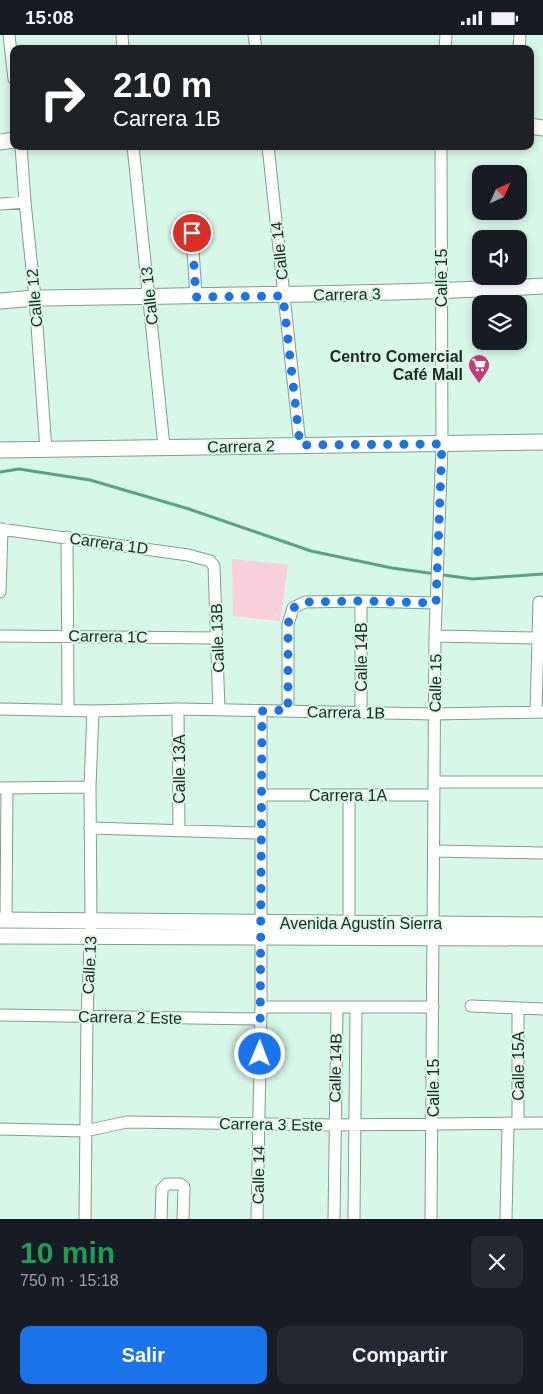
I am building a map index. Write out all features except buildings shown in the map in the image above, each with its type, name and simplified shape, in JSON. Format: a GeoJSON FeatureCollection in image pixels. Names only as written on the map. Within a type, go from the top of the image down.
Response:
{"type":"FeatureCollection","features":[{"type":"Feature","properties":{"kind":"main road","name":"Carrera 3"},"geometry":{"type":"LineString","coordinates":[[0,301],[35,298],[283,296],[441,292],[543,286]]}},
{"type":"Feature","properties":{"kind":"main road","name":"Carrera 2"},"geometry":{"type":"LineString","coordinates":[[0,450],[164,446],[543,442]]}},
{"type":"Feature","properties":{"kind":"main road","name":"Avenida Agustín Sierra"},"geometry":{"type":"LineString","coordinates":[[3,920],[349,923],[543,938]]}},
{"type":"Feature","properties":{"kind":"main road","name":"Avenida Agustín Sierra"},"geometry":{"type":"LineString","coordinates":[[0,937],[261,938],[543,925]]}},
{"type":"Feature","properties":{"kind":"street","name":"Calle 12"},"geometry":{"type":"LineString","coordinates":[[21,150],[35,298],[46,450]]}},
{"type":"Feature","properties":{"kind":"street","name":"Calle 13"},"geometry":{"type":"LineString","coordinates":[[133,150],[164,446]]}},
{"type":"Feature","properties":{"kind":"street","name":"Calle 14"},"geometry":{"type":"LineString","coordinates":[[268,150],[300,445]]}},
{"type":"Feature","properties":{"kind":"street","name":"Calle 15"},"geometry":{"type":"LineString","coordinates":[[431,1219],[435,637],[442,444],[441,150]]}},
{"type":"Feature","properties":{"kind":"street"},"geometry":{"type":"LineString","coordinates":[[0,204],[25,202]]}},
{"type":"Feature","properties":{"kind":"street"},"geometry":{"type":"LineString","coordinates":[[192,233],[196,297]]}},
{"type":"Feature","properties":{"kind":"street"},"geometry":{"type":"LineString","coordinates":[[0,592],[1,529]]}},
{"type":"Feature","properties":{"kind":"street","name":"Carrera 1D"},"geometry":{"type":"LineString","coordinates":[[1,529],[188,555],[210,561],[214,567]]}},
{"type":"Feature","properties":{"kind":"street"},"geometry":{"type":"LineString","coordinates":[[67,537],[68,710]]}},
{"type":"Feature","properties":{"kind":"street","name":"Calle 13B"},"geometry":{"type":"LineString","coordinates":[[214,567],[220,710]]}},
{"type":"Feature","properties":{"kind":"street","name":"Calle 14B"},"geometry":{"type":"LineString","coordinates":[[361,601],[361,712]]}},
{"type":"Feature","properties":{"kind":"street"},"geometry":{"type":"LineString","coordinates":[[288,710],[288,624],[293,608],[305,602],[436,603]]}},
{"type":"Feature","properties":{"kind":"street"},"geometry":{"type":"LineString","coordinates":[[539,602],[537,638],[539,712]]}},
{"type":"Feature","properties":{"kind":"street","name":"Carrera 1C"},"geometry":{"type":"LineString","coordinates":[[0,636],[69,635],[217,638]]}},
{"type":"Feature","properties":{"kind":"street"},"geometry":{"type":"LineString","coordinates":[[435,637],[537,638]]}},
{"type":"Feature","properties":{"kind":"street","name":"Carrera 1B"},"geometry":{"type":"LineString","coordinates":[[0,709],[93,711],[178,709],[288,710],[435,714],[539,712]]}},
{"type":"Feature","properties":{"kind":"street","name":"Calle 13A"},"geometry":{"type":"LineString","coordinates":[[178,709],[179,829]]}},
{"type":"Feature","properties":{"kind":"street","name":"Calle 13"},"geometry":{"type":"LineString","coordinates":[[86,1219],[85,1131],[91,922],[90,787],[93,711]]}},
{"type":"Feature","properties":{"kind":"street","name":"Calle 14"},"geometry":{"type":"LineString","coordinates":[[257,1219],[261,1019],[260,833],[262,711]]}},
{"type":"Feature","properties":{"kind":"street"},"geometry":{"type":"LineString","coordinates":[[435,782],[543,782]]}},
{"type":"Feature","properties":{"kind":"street"},"geometry":{"type":"LineString","coordinates":[[3,920],[3,788],[90,787]]}},
{"type":"Feature","properties":{"kind":"street","name":"Carrera 1A"},"geometry":{"type":"LineString","coordinates":[[262,795],[434,795]]}},
{"type":"Feature","properties":{"kind":"street"},"geometry":{"type":"LineString","coordinates":[[349,795],[349,923]]}},
{"type":"Feature","properties":{"kind":"street"},"geometry":{"type":"LineString","coordinates":[[90,828],[179,829],[260,833]]}},
{"type":"Feature","properties":{"kind":"street"},"geometry":{"type":"LineString","coordinates":[[435,851],[543,853]]}},
{"type":"Feature","properties":{"kind":"street"},"geometry":{"type":"LineString","coordinates":[[471,1006],[543,1009]]}},
{"type":"Feature","properties":{"kind":"street"},"geometry":{"type":"LineString","coordinates":[[261,1007],[433,1007]]}},
{"type":"Feature","properties":{"kind":"street","name":"Calle 14B"},"geometry":{"type":"LineString","coordinates":[[334,1219],[337,1007]]}},
{"type":"Feature","properties":{"kind":"street","name":"Calle 14B"},"geometry":{"type":"LineString","coordinates":[[354,1219],[356,1007]]}},
{"type":"Feature","properties":{"kind":"street","name":"Calle 15A"},"geometry":{"type":"LineString","coordinates":[[506,1219],[513,1124],[518,1009]]}},
{"type":"Feature","properties":{"kind":"street","name":"Carrera 2 Este"},"geometry":{"type":"LineString","coordinates":[[0,1015],[261,1019]]}},
{"type":"Feature","properties":{"kind":"street","name":"Carrera 3 Este"},"geometry":{"type":"LineString","coordinates":[[0,1129],[85,1131],[126,1122],[334,1125],[543,1123]]}},
{"type":"Feature","properties":{"kind":"street"},"geometry":{"type":"LineString","coordinates":[[161,1219],[162,1189],[167,1184],[180,1184],[184,1187],[183,1219]]}},
{"type":"Feature","properties":{"kind":"shaded area"},"geometry":{"type":"Polygon","coordinates":[[[232,559],[288,565],[280,621],[233,616],[232,559]]]}},
{"type":"Feature","properties":{"kind":"waterway"},"geometry":{"type":"LineString","coordinates":[[0,472],[19,469],[90,480],[189,509],[311,551],[392,568],[473,579],[543,574]]}},
{"type":"Feature","properties":{"kind":"place","name":"Centro Comercial Café Mall"},"geometry":{"type":"Point","coordinates":[479,384]}},
{"type":"Feature","properties":{"kind":"route"},"geometry":{"type":"LineString","coordinates":[[192,233],[196,297],[283,296],[300,445],[442,444],[436,603],[305,602],[293,608],[288,624],[288,710],[262,711],[260,1054]]}}]}
